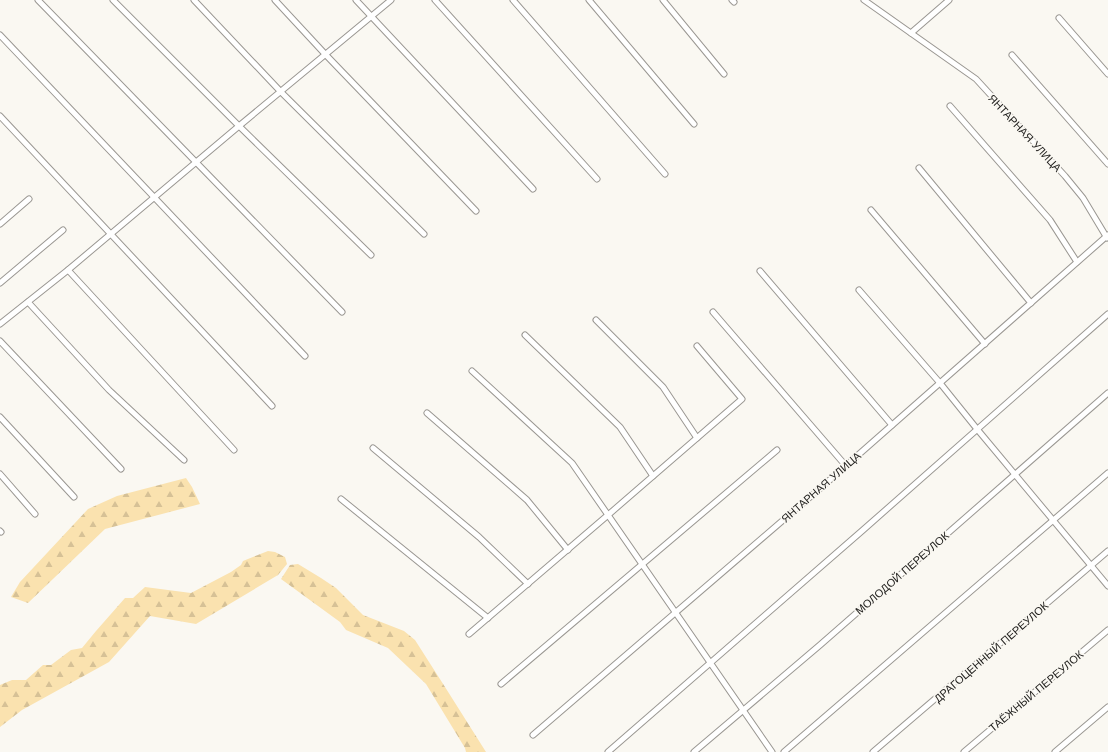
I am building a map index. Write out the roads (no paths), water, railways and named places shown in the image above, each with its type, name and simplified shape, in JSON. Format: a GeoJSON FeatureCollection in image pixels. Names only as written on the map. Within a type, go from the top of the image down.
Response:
{"type":"FeatureCollection","features":[{"type":"Feature","properties":{"kind":"street"},"geometry":{"type":"LineString","coordinates":[[38,0],[342,312]]}},
{"type":"Feature","properties":{"kind":"street"},"geometry":{"type":"LineString","coordinates":[[113,0],[371,255]]}},
{"type":"Feature","properties":{"kind":"street"},"geometry":{"type":"LineString","coordinates":[[194,0],[281,92],[424,234]]}},
{"type":"Feature","properties":{"kind":"street"},"geometry":{"type":"LineString","coordinates":[[275,0],[476,212]]}},
{"type":"Feature","properties":{"kind":"street"},"geometry":{"type":"LineString","coordinates":[[356,0],[533,189]]}},
{"type":"Feature","properties":{"kind":"street"},"geometry":{"type":"LineString","coordinates":[[0,324],[68,270],[391,0]]}},
{"type":"Feature","properties":{"kind":"street"},"geometry":{"type":"LineString","coordinates":[[435,0],[597,179]]}},
{"type":"Feature","properties":{"kind":"street"},"geometry":{"type":"LineString","coordinates":[[513,0],[665,174]]}},
{"type":"Feature","properties":{"kind":"street"},"geometry":{"type":"LineString","coordinates":[[588,0],[694,124]]}},
{"type":"Feature","properties":{"kind":"street"},"geometry":{"type":"LineString","coordinates":[[663,0],[724,74]]}},
{"type":"Feature","properties":{"kind":"street","name":"ЯНТАРНАЯ УЛИЦА"},"geometry":{"type":"LineString","coordinates":[[533,735],[846,466],[1077,262],[1108,237],[1083,198],[1065,176],[976,79],[864,0]]}},
{"type":"Feature","properties":{"kind":"street"},"geometry":{"type":"LineString","coordinates":[[911,33],[948,0]]}},
{"type":"Feature","properties":{"kind":"street"},"geometry":{"type":"LineString","coordinates":[[1059,18],[1108,74]]}},
{"type":"Feature","properties":{"kind":"street"},"geometry":{"type":"LineString","coordinates":[[0,35],[305,356]]}},
{"type":"Feature","properties":{"kind":"street"},"geometry":{"type":"LineString","coordinates":[[1012,55],[1108,164]]}},
{"type":"Feature","properties":{"kind":"street"},"geometry":{"type":"LineString","coordinates":[[950,106],[1050,220],[1077,262]]}},
{"type":"Feature","properties":{"kind":"street"},"geometry":{"type":"LineString","coordinates":[[0,116],[272,406]]}},
{"type":"Feature","properties":{"kind":"street"},"geometry":{"type":"LineString","coordinates":[[919,168],[1031,303]]}},
{"type":"Feature","properties":{"kind":"street"},"geometry":{"type":"LineString","coordinates":[[0,224],[30,200]]}},
{"type":"Feature","properties":{"kind":"street"},"geometry":{"type":"LineString","coordinates":[[871,210],[985,344]]}},
{"type":"Feature","properties":{"kind":"street"},"geometry":{"type":"LineString","coordinates":[[0,283],[63,230]]}},
{"type":"Feature","properties":{"kind":"street"},"geometry":{"type":"LineString","coordinates":[[68,270],[234,450]]}},
{"type":"Feature","properties":{"kind":"street"},"geometry":{"type":"LineString","coordinates":[[760,270],[892,425]]}},
{"type":"Feature","properties":{"kind":"street"},"geometry":{"type":"LineString","coordinates":[[859,290],[940,383],[1108,586]]}},
{"type":"Feature","properties":{"kind":"street"},"geometry":{"type":"LineString","coordinates":[[28,302],[109,390],[184,460]]}},
{"type":"Feature","properties":{"kind":"street"},"geometry":{"type":"LineString","coordinates":[[713,312],[846,466]]}},
{"type":"Feature","properties":{"kind":"street"},"geometry":{"type":"LineString","coordinates":[[608,752],[1108,314]]}},
{"type":"Feature","properties":{"kind":"street"},"geometry":{"type":"LineString","coordinates":[[596,320],[663,387],[697,438]]}},
{"type":"Feature","properties":{"kind":"street"},"geometry":{"type":"LineString","coordinates":[[525,335],[620,427],[653,476]]}},
{"type":"Feature","properties":{"kind":"street"},"geometry":{"type":"LineString","coordinates":[[0,341],[121,469]]}},
{"type":"Feature","properties":{"kind":"street"},"geometry":{"type":"LineString","coordinates":[[469,634],[742,399],[697,346]]}},
{"type":"Feature","properties":{"kind":"street"},"geometry":{"type":"LineString","coordinates":[[472,371],[572,463],[772,752]]}},
{"type":"Feature","properties":{"kind":"street","name":"МОЛОДОЙ ПЕРЕУЛОК"},"geometry":{"type":"LineString","coordinates":[[694,752],[820,645],[1108,393]]}},
{"type":"Feature","properties":{"kind":"street"},"geometry":{"type":"LineString","coordinates":[[427,413],[527,500],[568,550]]}},
{"type":"Feature","properties":{"kind":"street"},"geometry":{"type":"LineString","coordinates":[[0,418],[74,497]]}},
{"type":"Feature","properties":{"kind":"street"},"geometry":{"type":"LineString","coordinates":[[373,448],[479,537],[528,584]]}},
{"type":"Feature","properties":{"kind":"street"},"geometry":{"type":"LineString","coordinates":[[501,684],[777,450]]}},
{"type":"Feature","properties":{"kind":"street"},"geometry":{"type":"LineString","coordinates":[[784,752],[1108,473]]}},
{"type":"Feature","properties":{"kind":"street"},"geometry":{"type":"LineString","coordinates":[[0,474],[35,514]]}},
{"type":"Feature","properties":{"kind":"street"},"geometry":{"type":"LineString","coordinates":[[341,499],[488,618]]}},
{"type":"Feature","properties":{"kind":"street","name":"ДРАГОЦЕННЫЙ ПЕРЕУЛОК"},"geometry":{"type":"LineString","coordinates":[[873,752],[1108,551]]}},
{"type":"Feature","properties":{"kind":"street","name":"ТАЁЖНЫЙ ПЕРЕУЛОК"},"geometry":{"type":"LineString","coordinates":[[964,752],[1108,630]]}},
{"type":"Feature","properties":{"kind":"street"},"geometry":{"type":"LineString","coordinates":[[1055,752],[1108,708]]}}]}
